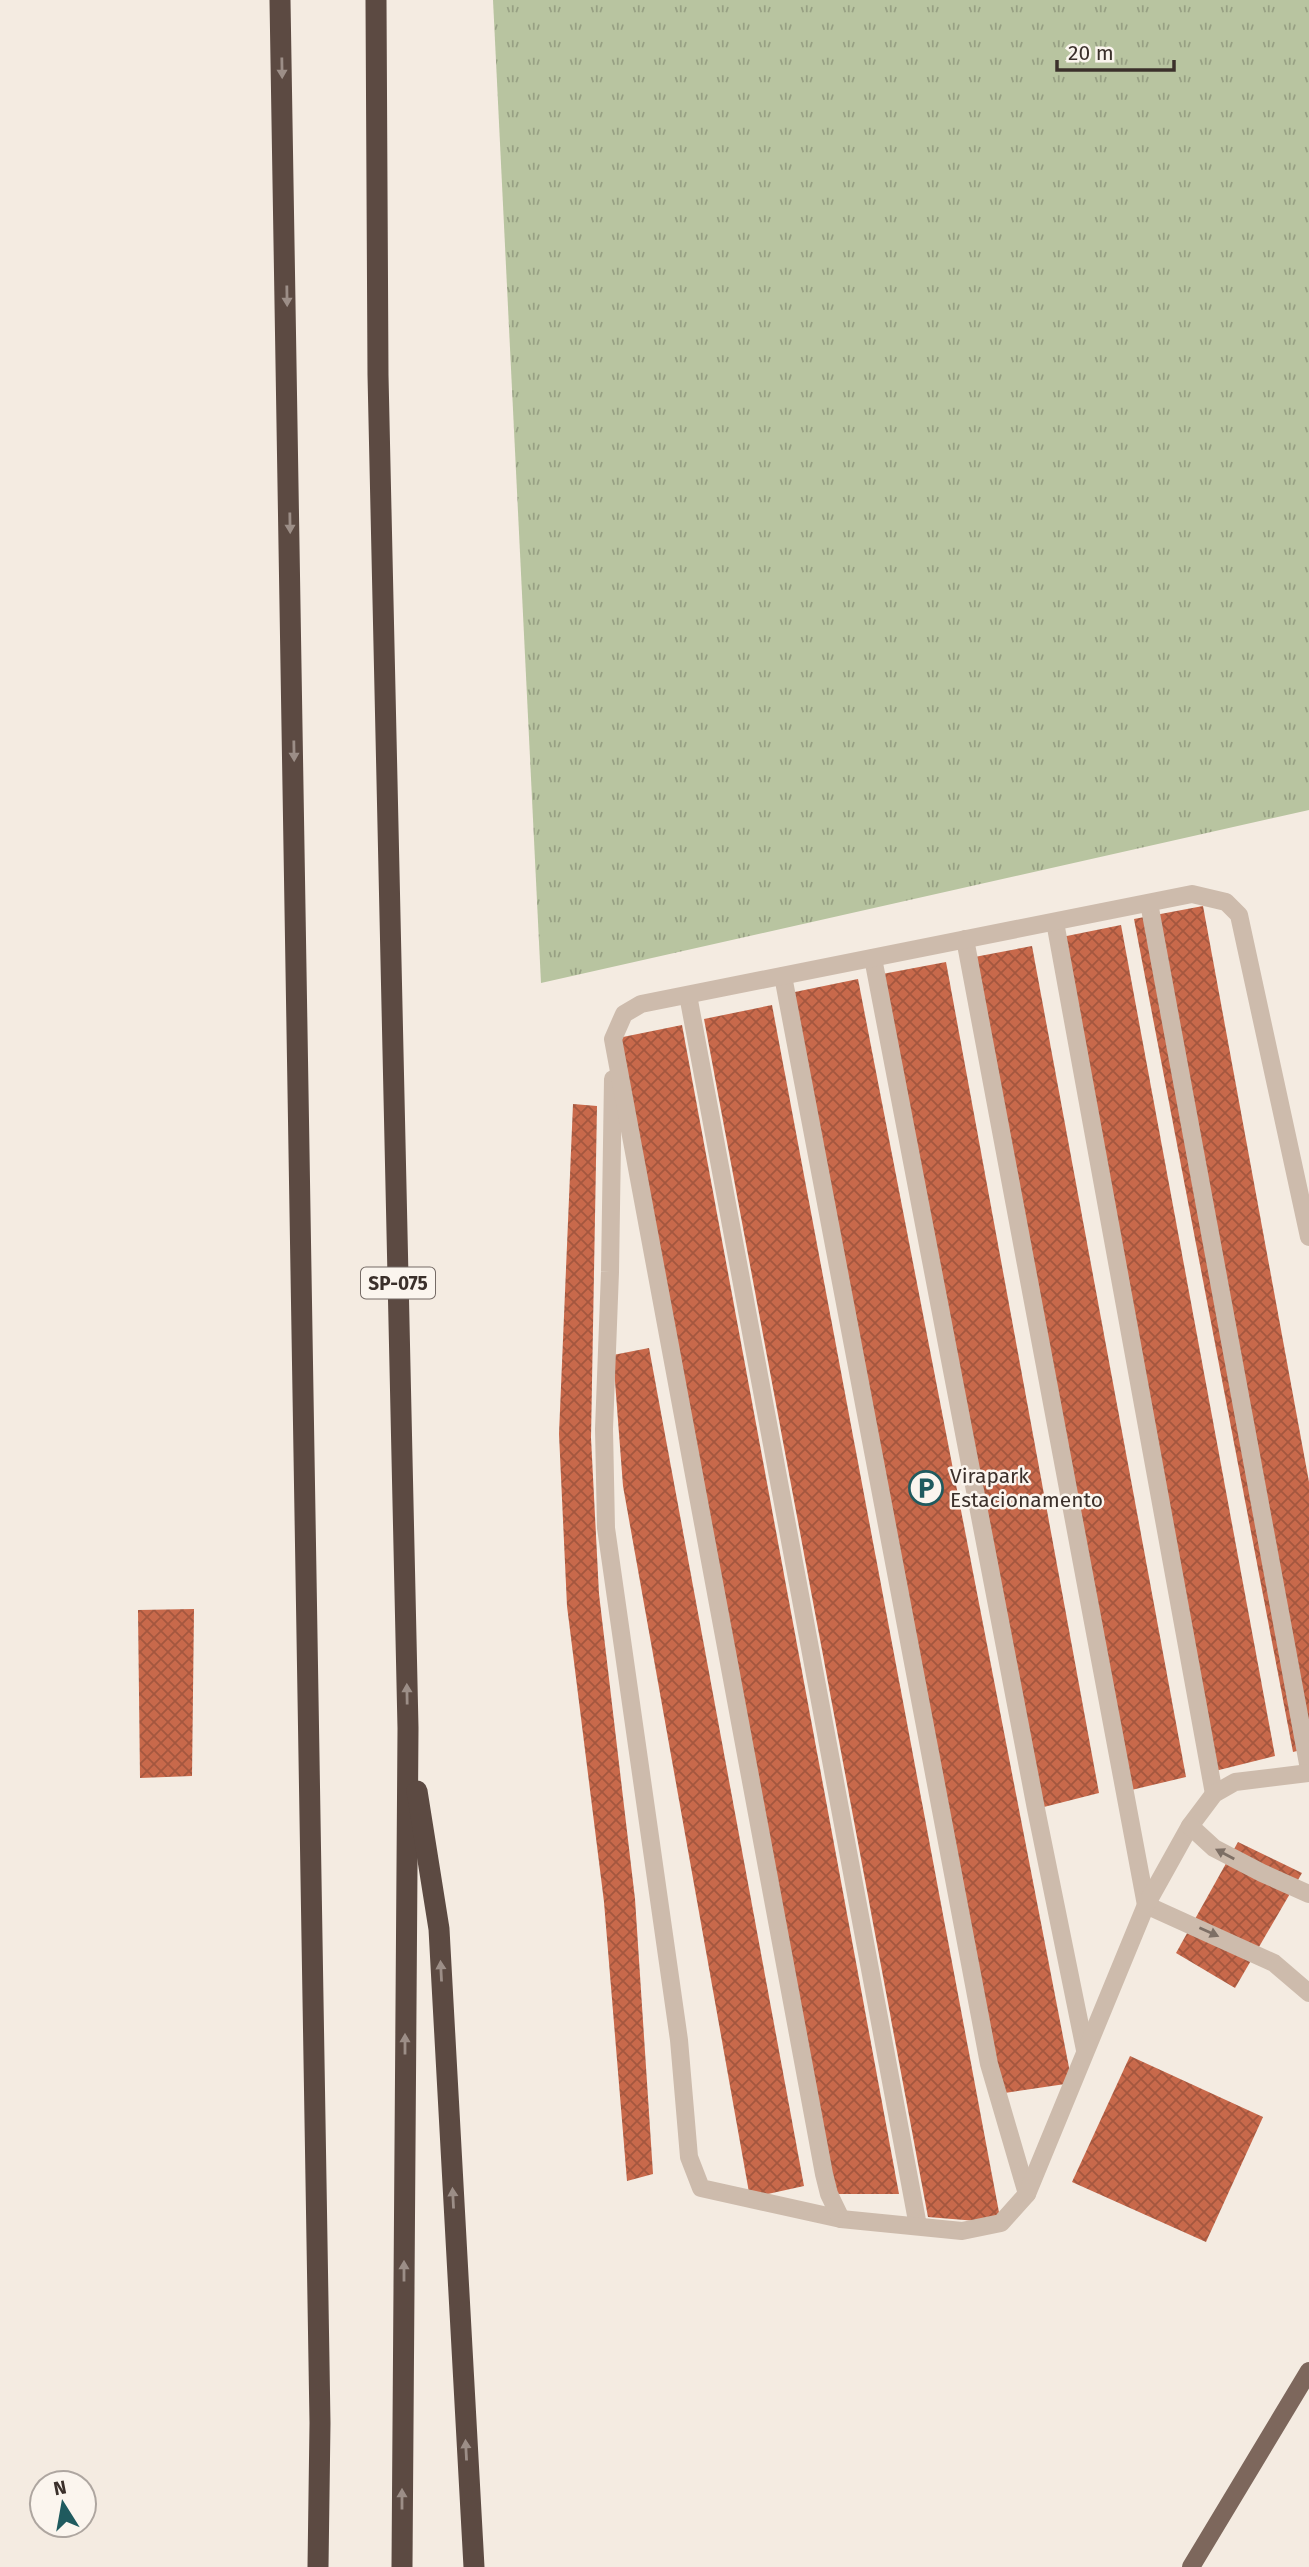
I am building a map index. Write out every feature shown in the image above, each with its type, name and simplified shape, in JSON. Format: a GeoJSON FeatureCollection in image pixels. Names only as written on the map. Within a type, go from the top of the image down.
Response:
{"type":"FeatureCollection","features":[{"type":"Feature","properties":{"kind":"highway"},"geometry":{"type":"LineString","coordinates":[[281,0],[319,2381],[318,2567]]}},
{"type":"Feature","properties":{"kind":"highway","name":"SP-075"},"geometry":{"type":"LineString","coordinates":[[376,0],[378,375],[408,1728],[402,2567]]}},
{"type":"Feature","properties":{"kind":"highway"},"geometry":{"type":"LineString","coordinates":[[408,1728],[439,1929],[474,2567]]}},
{"type":"Feature","properties":{"kind":"main road"},"geometry":{"type":"LineString","coordinates":[[1191,2567],[1309,2371]]}},
{"type":"Feature","properties":{"kind":"lane"},"geometry":{"type":"LineString","coordinates":[[1149,903],[1309,1771],[1235,1782],[1214,1794],[1190,1826],[1146,1905],[1027,2194],[1001,2223],[962,2231],[841,2218],[702,2188],[689,2157],[679,2040],[606,1528],[604,1429],[610,1272],[613,1039],[624,1014],[641,1004],[1192,894],[1226,902],[1239,915],[1309,1237]]}},
{"type":"Feature","properties":{"kind":"lane"},"geometry":{"type":"LineString","coordinates":[[1055,922],[1214,1794]]}},
{"type":"Feature","properties":{"kind":"lane"},"geometry":{"type":"LineString","coordinates":[[965,939],[1146,1905]]}},
{"type":"Feature","properties":{"kind":"lane"},"geometry":{"type":"LineString","coordinates":[[873,958],[1085,2050]]}},
{"type":"Feature","properties":{"kind":"lane"},"geometry":{"type":"LineString","coordinates":[[783,976],[989,2064],[1027,2194]]}},
{"type":"Feature","properties":{"kind":"lane"},"geometry":{"type":"LineString","coordinates":[[688,995],[918,2226]]}},
{"type":"Feature","properties":{"kind":"lane"},"geometry":{"type":"LineString","coordinates":[[613,1039],[824,2174],[829,2194],[841,2218]]}},
{"type":"Feature","properties":{"kind":"lane"},"geometry":{"type":"LineString","coordinates":[[1190,1826],[1214,1848],[1309,1894]]}},
{"type":"Feature","properties":{"kind":"lane"},"geometry":{"type":"LineString","coordinates":[[1146,1905],[1274,1963],[1309,1993]]}},
{"type":"Feature","properties":{"kind":"green space"},"geometry":{"type":"Polygon","coordinates":[[[493,0],[1309,0],[1309,810],[541,983],[493,0]]]}},
{"type":"Feature","properties":{"kind":"building"},"geometry":{"type":"Polygon","coordinates":[[[1203,906],[1309,1482],[1309,1748],[1293,1752],[1134,919],[1203,906]]]}},
{"type":"Feature","properties":{"kind":"building"},"geometry":{"type":"Polygon","coordinates":[[[1121,925],[1275,1756],[1211,1772],[1052,939],[1121,925]]]}},
{"type":"Feature","properties":{"kind":"building"},"geometry":{"type":"Polygon","coordinates":[[[1032,946],[1186,1777],[1123,1792],[964,959],[1032,946]]]}},
{"type":"Feature","properties":{"kind":"building"},"geometry":{"type":"Polygon","coordinates":[[[946,962],[1099,1793],[1036,1809],[877,975],[946,962]]]}},
{"type":"Feature","properties":{"kind":"building"},"geometry":{"type":"Polygon","coordinates":[[[858,979],[1072,2083],[998,2094],[790,993],[858,979]]]}},
{"type":"Feature","properties":{"kind":"building"},"geometry":{"type":"Polygon","coordinates":[[[772,1005],[1001,2223],[928,2217],[704,1019],[772,1005]]]}},
{"type":"Feature","properties":{"kind":"building"},"geometry":{"type":"Polygon","coordinates":[[[682,1025],[899,2194],[829,2194],[613,1039],[682,1025]]]}},
{"type":"Feature","properties":{"kind":"building"},"geometry":{"type":"Polygon","coordinates":[[[573,1104],[597,1106],[591,1438],[599,1594],[635,1899],[653,2174],[627,2181],[604,1902],[567,1606],[559,1434],[573,1104]]]}},
{"type":"Feature","properties":{"kind":"building"},"geometry":{"type":"Polygon","coordinates":[[[649,1348],[804,2186],[750,2198],[623,1486],[613,1355],[649,1348]]]}},
{"type":"Feature","properties":{"kind":"building"},"geometry":{"type":"Polygon","coordinates":[[[194,1609],[192,1776],[140,1778],[138,1610],[194,1609]]]}},
{"type":"Feature","properties":{"kind":"building"},"geometry":{"type":"Polygon","coordinates":[[[1238,1842],[1302,1873],[1235,1988],[1176,1953],[1238,1842]]]}},
{"type":"Feature","properties":{"kind":"building"},"geometry":{"type":"Polygon","coordinates":[[[1130,2056],[1263,2117],[1206,2242],[1072,2182],[1130,2056]]]}},
{"type":"Feature","properties":{"kind":"place","name":"Virapark Estacionamento"},"geometry":{"type":"Point","coordinates":[926,1488]}}]}
